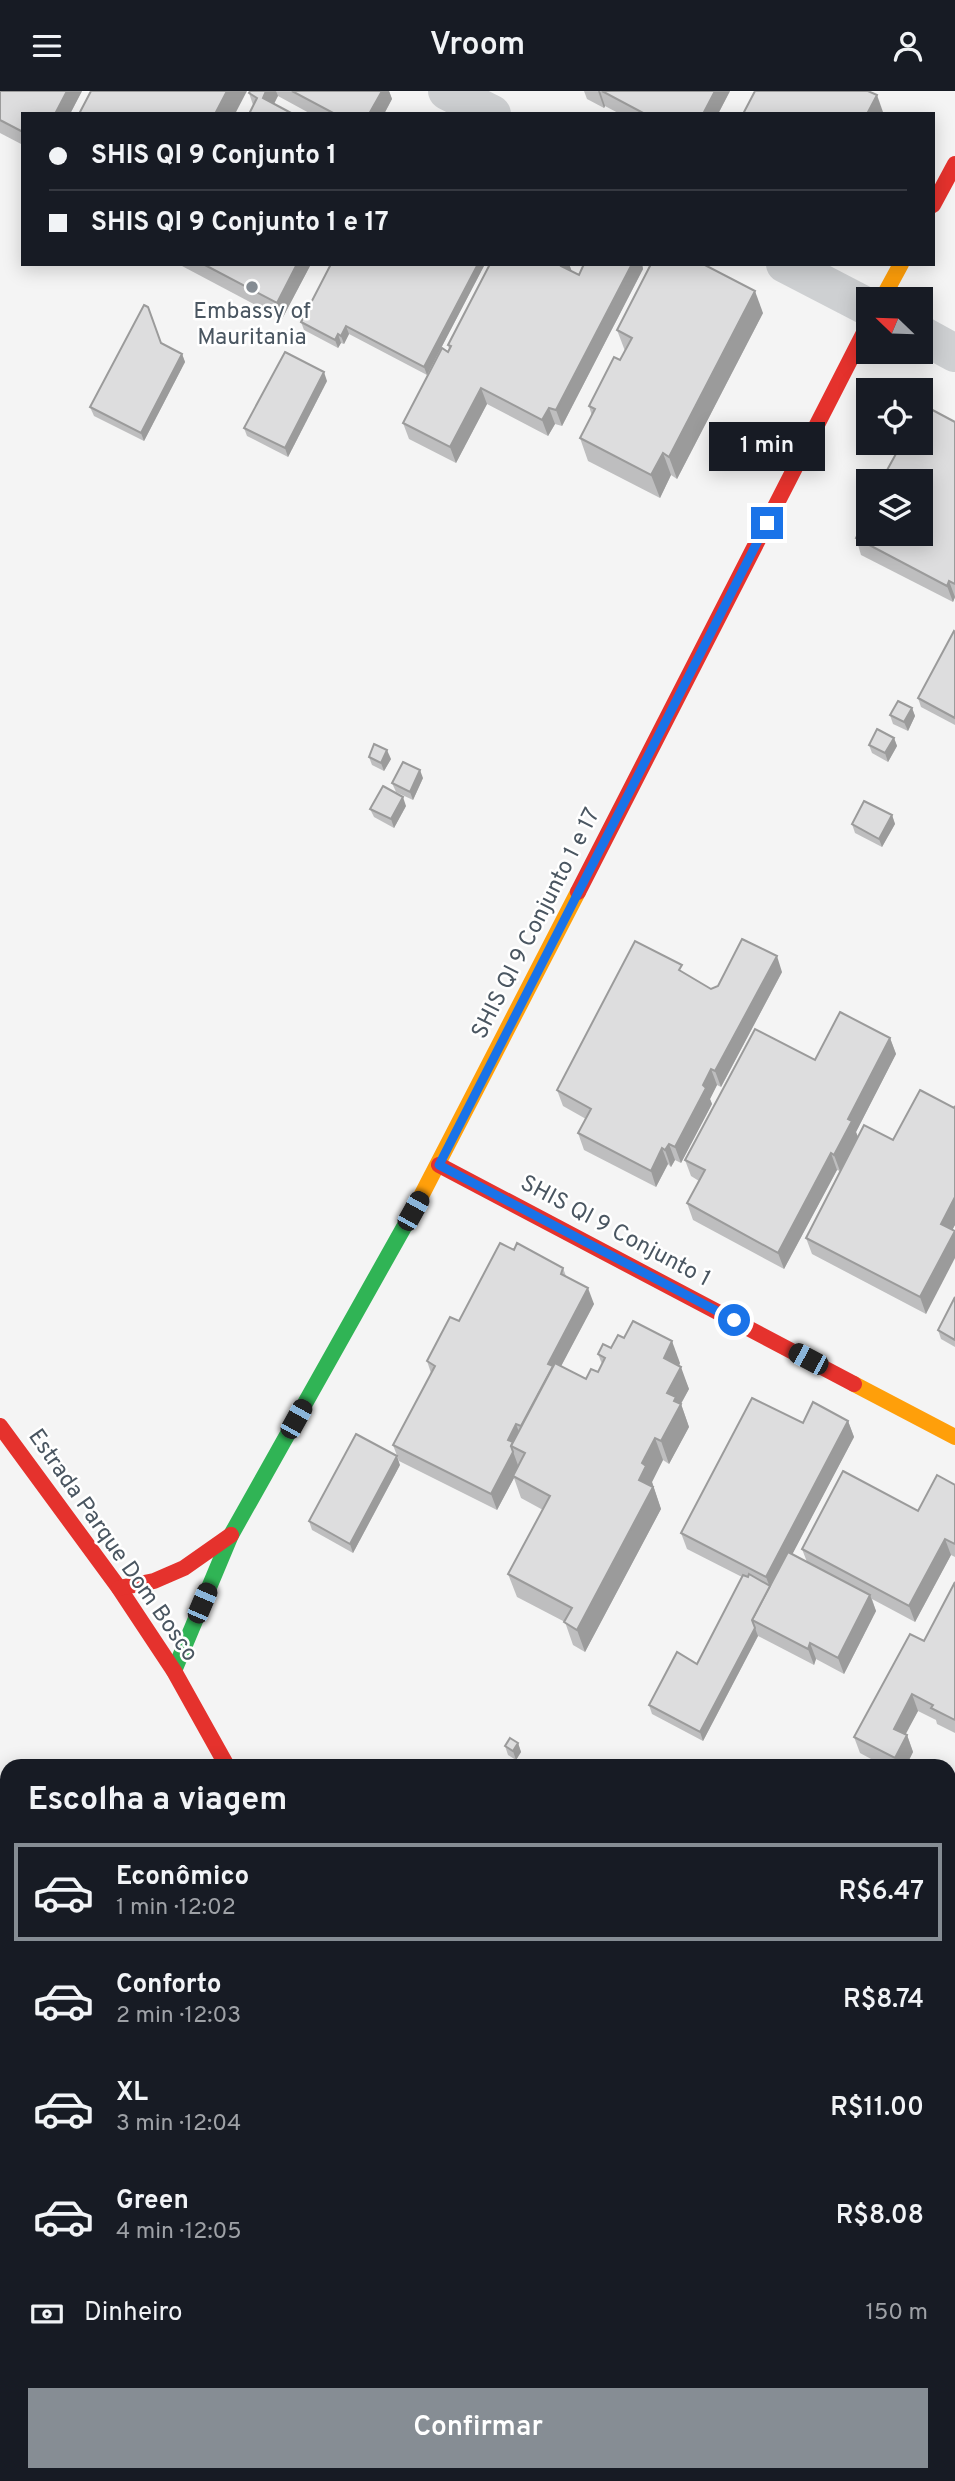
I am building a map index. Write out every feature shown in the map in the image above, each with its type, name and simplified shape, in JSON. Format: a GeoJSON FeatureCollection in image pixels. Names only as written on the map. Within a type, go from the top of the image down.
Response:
{"type":"FeatureCollection","features":[{"type":"Feature","properties":{"kind":"street"},"geometry":{"type":"LineString","coordinates":[[447,91],[488,112]]}},
{"type":"Feature","properties":{"kind":"street"},"geometry":{"type":"LineString","coordinates":[[935,201],[955,164]]}},
{"type":"Feature","properties":{"kind":"street"},"geometry":{"type":"LineString","coordinates":[[789,266],[856,301]]}},
{"type":"Feature","properties":{"kind":"street"},"geometry":{"type":"LineString","coordinates":[[889,287],[900,266]]}},
{"type":"Feature","properties":{"kind":"street"},"geometry":{"type":"LineString","coordinates":[[933,341],[955,353]]}},
{"type":"Feature","properties":{"kind":"street","name":"SHIS QI 9 Conjunto 1 e 17"},"geometry":{"type":"LineString","coordinates":[[174,1671],[230,1535],[439,1165],[856,348]]}},
{"type":"Feature","properties":{"kind":"street","name":"SHIS QI 9 Conjunto 1"},"geometry":{"type":"LineString","coordinates":[[439,1165],[955,1437]]}},
{"type":"Feature","properties":{"kind":"street","name":"Estrada Parque Dom Bosco"},"geometry":{"type":"LineString","coordinates":[[0,1426],[119,1588],[174,1671],[223,1759]]}},
{"type":"Feature","properties":{"kind":"street","name":"SHIS QI 9 Conjunto 1 e 17"},"geometry":{"type":"LineString","coordinates":[[119,1588],[154,1581],[184,1568],[230,1535]]}},
{"type":"Feature","properties":{"kind":"building"},"geometry":{"type":"Polygon","coordinates":[[[0,91],[67,91],[56,112],[21,112],[21,131],[0,120],[0,91]]]}},
{"type":"Feature","properties":{"kind":"building"},"geometry":{"type":"Polygon","coordinates":[[[91,91],[227,91],[216,112],[80,112],[91,91]]]}},
{"type":"Feature","properties":{"kind":"building"},"geometry":{"type":"Polygon","coordinates":[[[266,91],[263,98],[289,112],[250,112],[257,98],[249,93],[266,91]]]}},
{"type":"Feature","properties":{"kind":"building"},"geometry":{"type":"Polygon","coordinates":[[[292,91],[382,91],[370,112],[331,112],[292,91]]]}},
{"type":"Feature","properties":{"kind":"building"},"geometry":{"type":"Polygon","coordinates":[[[602,91],[715,91],[704,112],[641,112],[602,91]]]}},
{"type":"Feature","properties":{"kind":"building"},"geometry":{"type":"Polygon","coordinates":[[[755,91],[868,91],[877,95],[868,112],[744,112],[755,91]]]}},
{"type":"Feature","properties":{"kind":"building"},"geometry":{"type":"Polygon","coordinates":[[[207,266],[296,266],[277,303],[207,266]]]}},
{"type":"Feature","properties":{"kind":"building"},"geometry":{"type":"Polygon","coordinates":[[[330,266],[477,266],[424,367],[346,326],[341,336],[338,334],[335,340],[301,322],[330,266]]]}},
{"type":"Feature","properties":{"kind":"building"},"geometry":{"type":"Polygon","coordinates":[[[489,266],[561,266],[579,275],[583,266],[631,266],[556,410],[549,408],[542,420],[481,388],[450,447],[403,423],[442,348],[448,352],[451,346],[448,345],[489,266]]]}},
{"type":"Feature","properties":{"kind":"building"},"geometry":{"type":"Polygon","coordinates":[[[650,266],[707,266],[755,291],[669,457],[663,453],[651,475],[580,438],[595,409],[589,406],[614,357],[620,360],[632,338],[617,330],[650,266]]]}},
{"type":"Feature","properties":{"kind":"building"},"geometry":{"type":"Polygon","coordinates":[[[144,305],[148,307],[161,343],[182,354],[141,433],[90,407],[144,305]]]}},
{"type":"Feature","properties":{"kind":"building"},"geometry":{"type":"Polygon","coordinates":[[[285,352],[324,372],[285,448],[244,428],[285,352]]]}},
{"type":"Feature","properties":{"kind":"building"},"geometry":{"type":"Polygon","coordinates":[[[933,410],[955,422],[955,584],[949,581],[947,586],[871,546],[933,546],[933,469],[888,469],[895,455],[933,455],[933,410]]]}},
{"type":"Feature","properties":{"kind":"building"},"geometry":{"type":"Polygon","coordinates":[[[955,632],[955,718],[918,698],[955,632]]]}},
{"type":"Feature","properties":{"kind":"building"},"geometry":{"type":"Polygon","coordinates":[[[898,701],[912,708],[904,722],[890,715],[898,701]]]}},
{"type":"Feature","properties":{"kind":"building"},"geometry":{"type":"Polygon","coordinates":[[[877,729],[894,738],[885,753],[869,745],[877,729]]]}},
{"type":"Feature","properties":{"kind":"building"},"geometry":{"type":"Polygon","coordinates":[[[374,744],[387,750],[381,763],[369,757],[374,744]]]}},
{"type":"Feature","properties":{"kind":"building"},"geometry":{"type":"Polygon","coordinates":[[[403,762],[420,770],[410,792],[392,783],[403,762]]]}},
{"type":"Feature","properties":{"kind":"building"},"geometry":{"type":"Polygon","coordinates":[[[383,786],[403,797],[391,819],[370,809],[383,786]]]}},
{"type":"Feature","properties":{"kind":"building"},"geometry":{"type":"Polygon","coordinates":[[[864,801],[892,815],[879,839],[852,824],[864,801]]]}},
{"type":"Feature","properties":{"kind":"building"},"geometry":{"type":"Polygon","coordinates":[[[742,939],[777,956],[715,1071],[711,1069],[703,1085],[706,1088],[675,1147],[669,1144],[665,1150],[662,1148],[651,1171],[578,1133],[591,1109],[557,1090],[635,941],[682,965],[679,970],[711,989],[718,986],[742,939]]]}},
{"type":"Feature","properties":{"kind":"building"},"geometry":{"type":"Polygon","coordinates":[[[840,1012],[890,1038],[848,1119],[852,1121],[834,1155],[831,1153],[778,1253],[687,1203],[705,1170],[685,1160],[755,1029],[815,1060],[840,1012]]]}},
{"type":"Feature","properties":{"kind":"building"},"geometry":{"type":"Polygon","coordinates":[[[920,1090],[954,1108],[955,1106],[955,1197],[941,1224],[955,1231],[920,1297],[806,1238],[864,1125],[893,1140],[920,1090]]]}},
{"type":"Feature","properties":{"kind":"building"},"geometry":{"type":"Polygon","coordinates":[[[500,1243],[514,1250],[517,1243],[563,1268],[561,1274],[588,1288],[548,1364],[553,1366],[521,1426],[516,1424],[508,1440],[513,1442],[513,1452],[491,1494],[393,1445],[435,1366],[427,1361],[450,1317],[459,1321],[500,1243]]]}},
{"type":"Feature","properties":{"kind":"building"},"geometry":{"type":"Polygon","coordinates":[[[955,1297],[955,1340],[938,1330],[955,1297]]]}},
{"type":"Feature","properties":{"kind":"building"},"geometry":{"type":"Polygon","coordinates":[[[633,1321],[672,1341],[664,1358],[681,1367],[667,1393],[676,1397],[674,1401],[681,1404],[661,1441],[655,1438],[642,1463],[646,1466],[639,1480],[653,1487],[577,1630],[564,1622],[572,1608],[508,1574],[550,1496],[513,1476],[525,1453],[511,1446],[555,1363],[586,1379],[591,1369],[598,1372],[605,1358],[598,1354],[603,1344],[611,1348],[618,1335],[624,1338],[633,1321]]]}},
{"type":"Feature","properties":{"kind":"building"},"geometry":{"type":"Polygon","coordinates":[[[752,1398],[803,1423],[813,1402],[848,1421],[766,1577],[681,1533],[752,1398]]]}},
{"type":"Feature","properties":{"kind":"building"},"geometry":{"type":"Polygon","coordinates":[[[356,1434],[397,1456],[350,1544],[309,1521],[356,1434]]]}},
{"type":"Feature","properties":{"kind":"building"},"geometry":{"type":"Polygon","coordinates":[[[843,1471],[918,1511],[937,1475],[955,1485],[955,1544],[945,1539],[909,1606],[802,1549],[843,1471]]]}},
{"type":"Feature","properties":{"kind":"building"},"geometry":{"type":"Polygon","coordinates":[[[788,1552],[870,1595],[838,1658],[810,1643],[808,1649],[752,1620],[788,1552]]]}},
{"type":"Feature","properties":{"kind":"building"},"geometry":{"type":"Polygon","coordinates":[[[749,1574],[770,1586],[752,1620],[755,1628],[700,1732],[649,1705],[677,1652],[697,1664],[743,1575],[748,1577],[749,1574]]]}},
{"type":"Feature","properties":{"kind":"building"},"geometry":{"type":"Polygon","coordinates":[[[955,1582],[955,1720],[931,1708],[933,1705],[912,1694],[894,1729],[907,1735],[895,1758],[854,1737],[910,1634],[924,1641],[955,1582]]]}},
{"type":"Feature","properties":{"kind":"building"},"geometry":{"type":"Polygon","coordinates":[[[510,1738],[518,1743],[513,1751],[505,1746],[510,1738]]]}},
{"type":"Feature","properties":{"kind":"traffic: fast"},"geometry":{"type":"LineString","coordinates":[[174,1671],[231,1535],[417,1204]]}},
{"type":"Feature","properties":{"kind":"traffic: slow"},"geometry":{"type":"LineString","coordinates":[[889,287],[900,266]]}},
{"type":"Feature","properties":{"kind":"traffic: slow"},"geometry":{"type":"LineString","coordinates":[[417,1204],[578,892]]}},
{"type":"Feature","properties":{"kind":"traffic: slow"},"geometry":{"type":"LineString","coordinates":[[854,1384],[955,1437]]}},
{"type":"Feature","properties":{"kind":"traffic: jam"},"geometry":{"type":"LineString","coordinates":[[935,201],[955,164]]}},
{"type":"Feature","properties":{"kind":"traffic: jam"},"geometry":{"type":"LineString","coordinates":[[578,892],[856,348]]}},
{"type":"Feature","properties":{"kind":"traffic: jam"},"geometry":{"type":"LineString","coordinates":[[439,1165],[854,1384]]}},
{"type":"Feature","properties":{"kind":"traffic: jam"},"geometry":{"type":"LineString","coordinates":[[0,1426],[119,1588],[174,1671],[223,1759]]}},
{"type":"Feature","properties":{"kind":"traffic: jam"},"geometry":{"type":"LineString","coordinates":[[119,1588],[154,1581],[184,1568],[231,1535]]}},
{"type":"Feature","properties":{"kind":"place","name":"Embassy of Mauritania"},"geometry":{"type":"Point","coordinates":[252,287]}},
{"type":"Feature","properties":{"kind":"route"},"geometry":{"type":"LineString","coordinates":[[734,1320],[439,1165],[767,523]]}}]}
